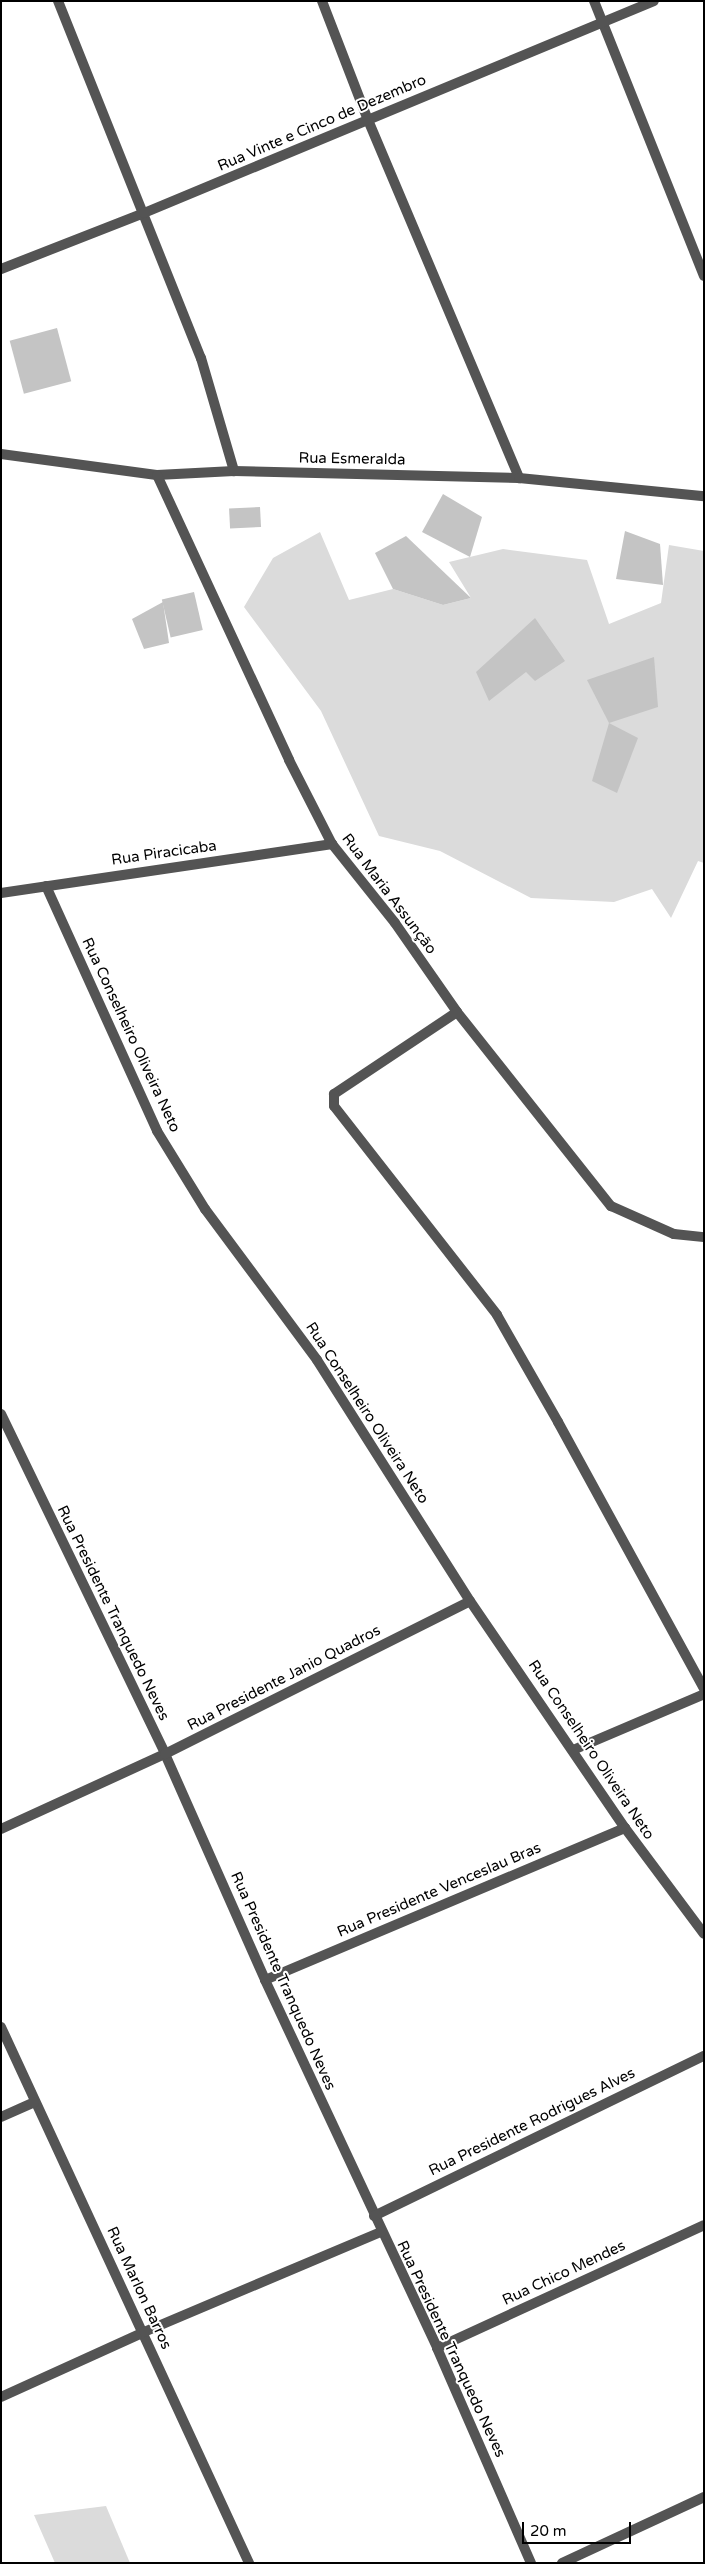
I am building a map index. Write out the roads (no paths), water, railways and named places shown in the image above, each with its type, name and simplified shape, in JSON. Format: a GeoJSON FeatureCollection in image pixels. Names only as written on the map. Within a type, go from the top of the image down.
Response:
{"type":"FeatureCollection","features":[{"type":"Feature","properties":{"kind":"street"},"geometry":{"type":"LineString","coordinates":[[58,1],[201,358],[234,472]]}},
{"type":"Feature","properties":{"kind":"street"},"geometry":{"type":"LineString","coordinates":[[322,1],[368,120],[519,478]]}},
{"type":"Feature","properties":{"kind":"street"},"geometry":{"type":"LineString","coordinates":[[594,1],[704,276]]}},
{"type":"Feature","properties":{"kind":"street","name":"Rua Vinte e Cinco de Dezembro"},"geometry":{"type":"LineString","coordinates":[[1,270],[144,213],[654,1]]}},
{"type":"Feature","properties":{"kind":"street","name":"Rua Esmeralda"},"geometry":{"type":"LineString","coordinates":[[1,454],[157,475],[234,472],[519,478],[704,496]]}},
{"type":"Feature","properties":{"kind":"street","name":"Rua Maria Assunção"},"geometry":{"type":"LineString","coordinates":[[157,475],[289,760],[332,844],[395,923],[457,1012],[611,1206],[674,1234],[704,1237]]}},
{"type":"Feature","properties":{"kind":"street","name":"Rua Piracicaba"},"geometry":{"type":"LineString","coordinates":[[1,893],[332,844]]}},
{"type":"Feature","properties":{"kind":"street","name":"Rua Conselheiro Oliveira Neto"},"geometry":{"type":"LineString","coordinates":[[46,886],[157,1131],[205,1209],[317,1360],[470,1601],[625,1828],[704,1934]]}},
{"type":"Feature","properties":{"kind":"street"},"geometry":{"type":"LineString","coordinates":[[457,1012],[334,1094],[334,1106],[497,1315],[558,1422],[704,1690]]}},
{"type":"Feature","properties":{"kind":"street","name":"Rua Presidente Tranquedo Neves"},"geometry":{"type":"LineString","coordinates":[[1,1414],[165,1754],[265,1980],[381,2232],[437,2348],[530,2563]]}},
{"type":"Feature","properties":{"kind":"street","name":"Rua Presidente Janio Quadros"},"geometry":{"type":"LineString","coordinates":[[1,1828],[165,1754],[470,1601]]}},
{"type":"Feature","properties":{"kind":"street"},"geometry":{"type":"LineString","coordinates":[[573,1750],[704,1694]]}},
{"type":"Feature","properties":{"kind":"street","name":"Rua Presidente Venceslau Bras"},"geometry":{"type":"LineString","coordinates":[[265,1980],[625,1828]]}},
{"type":"Feature","properties":{"kind":"street","name":"Rua Marlon Barros"},"geometry":{"type":"LineString","coordinates":[[1,2027],[34,2102],[144,2332],[249,2563]]}},
{"type":"Feature","properties":{"kind":"street","name":"Rua Presidente Rodrigues Alves"},"geometry":{"type":"LineString","coordinates":[[374,2216],[704,2056]]}},
{"type":"Feature","properties":{"kind":"street"},"geometry":{"type":"LineString","coordinates":[[1,2117],[34,2102]]}},
{"type":"Feature","properties":{"kind":"street","name":"Rua Chico Mendes"},"geometry":{"type":"LineString","coordinates":[[437,2348],[704,2225]]}},
{"type":"Feature","properties":{"kind":"street"},"geometry":{"type":"LineString","coordinates":[[1,2397],[144,2332],[381,2232]]}},
{"type":"Feature","properties":{"kind":"street"},"geometry":{"type":"LineString","coordinates":[[562,2563],[704,2497]]}}]}
